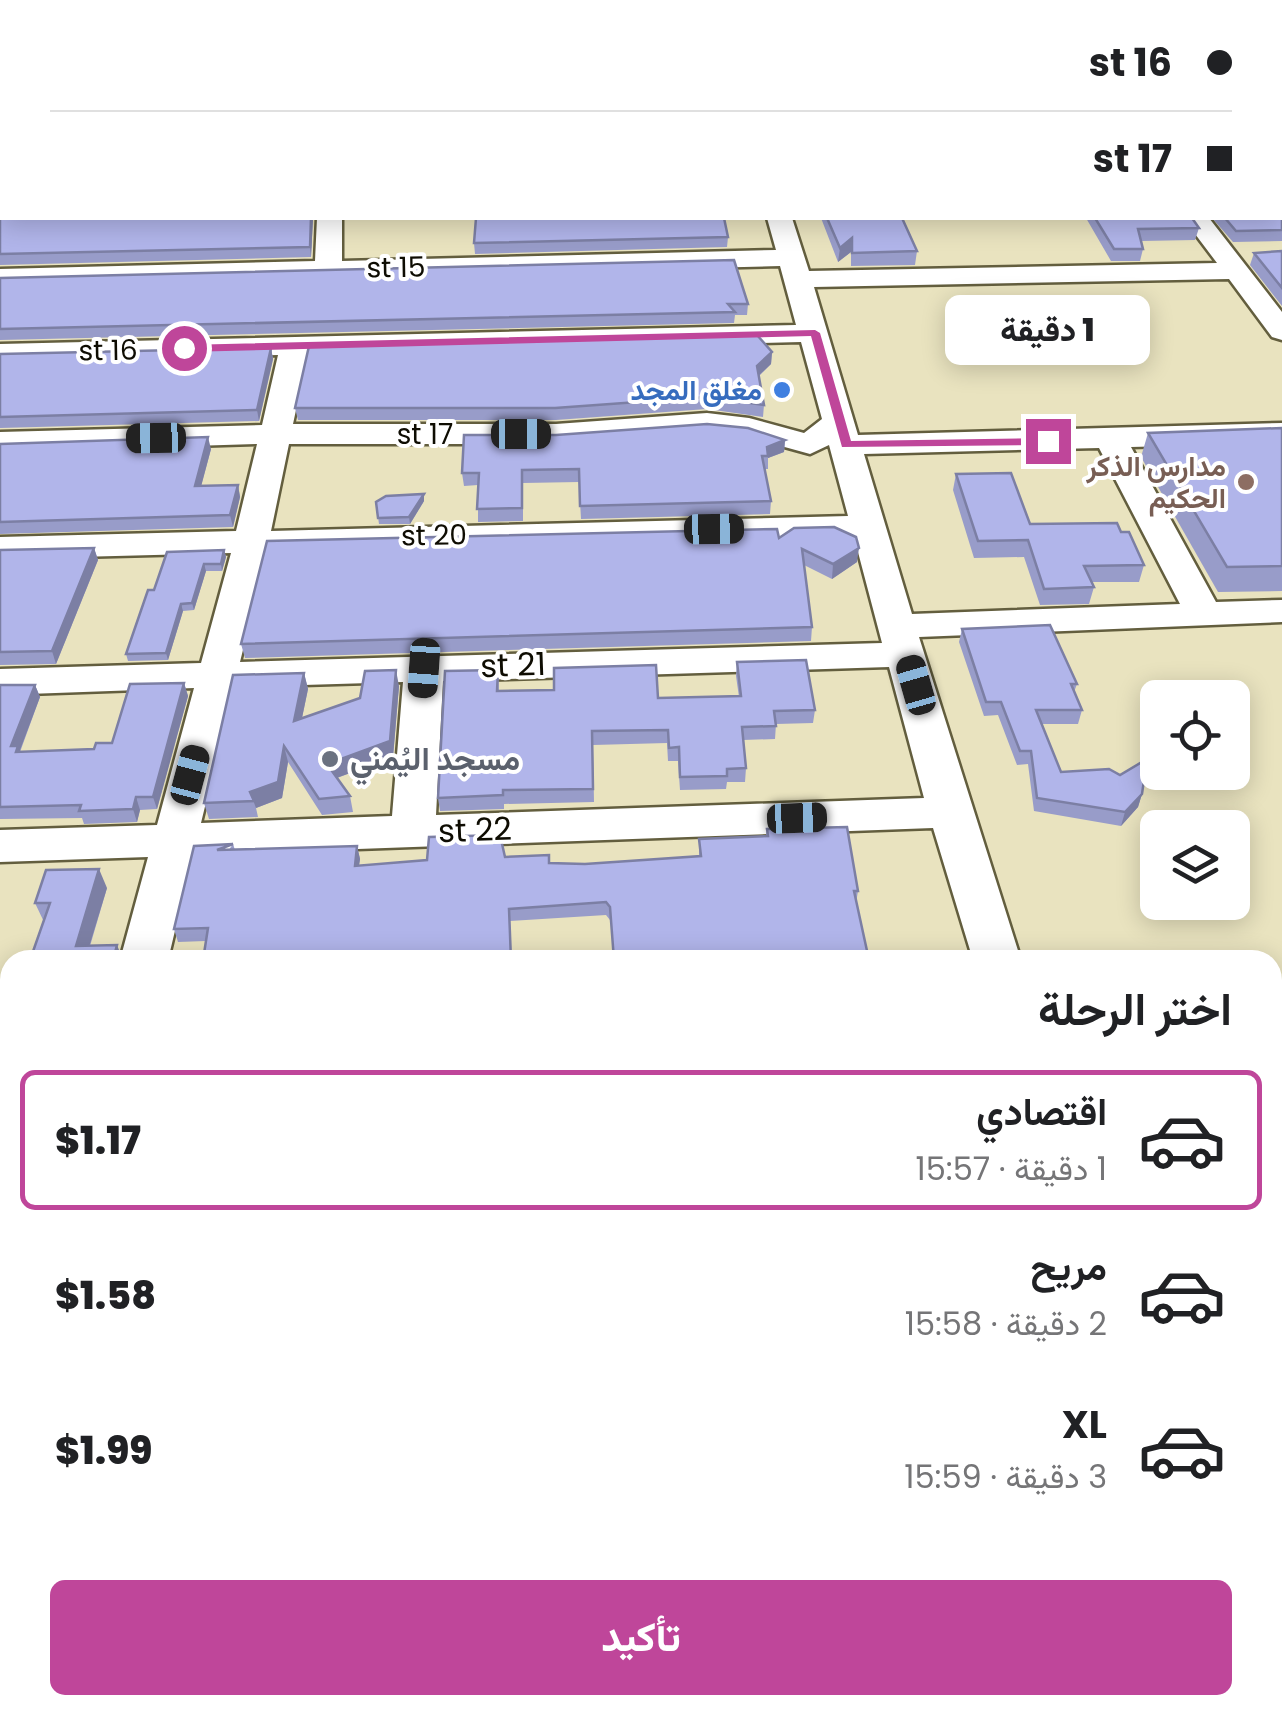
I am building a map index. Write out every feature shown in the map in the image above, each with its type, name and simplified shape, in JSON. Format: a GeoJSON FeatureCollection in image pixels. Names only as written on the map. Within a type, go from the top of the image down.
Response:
{"type":"FeatureCollection","features":[{"type":"Feature","properties":{"kind":"street"},"geometry":{"type":"LineString","coordinates":[[328,268],[329,220]]}},
{"type":"Feature","properties":{"kind":"street"},"geometry":{"type":"LineString","coordinates":[[781,220],[950,812],[994,950]]}},
{"type":"Feature","properties":{"kind":"street"},"geometry":{"type":"LineString","coordinates":[[1198,220],[1282,331]]}},
{"type":"Feature","properties":{"kind":"street","name":"st 15"},"geometry":{"type":"LineString","coordinates":[[0,277],[328,268],[411,277],[1231,262],[1263,253]]}},
{"type":"Feature","properties":{"kind":"street","name":"st 16"},"geometry":{"type":"LineString","coordinates":[[0,353],[295,346],[404,333],[815,333]]}},
{"type":"Feature","properties":{"kind":"street"},"geometry":{"type":"LineString","coordinates":[[146,950],[252,539],[295,346]]}},
{"type":"Feature","properties":{"kind":"street","name":"st 17"},"geometry":{"type":"LineString","coordinates":[[0,442],[274,434],[556,434],[707,422],[810,444],[842,433],[1110,439],[1282,434]]}},
{"type":"Feature","properties":{"kind":"street"},"geometry":{"type":"LineString","coordinates":[[1110,439],[1203,612]]}},
{"type":"Feature","properties":{"kind":"street","name":"st 20"},"geometry":{"type":"LineString","coordinates":[[0,548],[869,526]]}},
{"type":"Feature","properties":{"kind":"street","name":"st 21"},"geometry":{"type":"LineString","coordinates":[[0,682],[424,668],[903,640],[1203,612],[1282,611]]}},
{"type":"Feature","properties":{"kind":"street"},"geometry":{"type":"LineString","coordinates":[[413,833],[424,668]]}},
{"type":"Feature","properties":{"kind":"street","name":"st 22"},"geometry":{"type":"LineString","coordinates":[[0,846],[950,812]]}},
{"type":"Feature","properties":{"kind":"building"},"geometry":{"type":"Polygon","coordinates":[[[0,220],[311,220],[310,247],[0,254],[0,220]]]}},
{"type":"Feature","properties":{"kind":"building"},"geometry":{"type":"Polygon","coordinates":[[[476,220],[724,220],[728,237],[474,243],[476,220]]]}},
{"type":"Feature","properties":{"kind":"building"},"geometry":{"type":"Polygon","coordinates":[[[828,220],[903,220],[917,251],[852,253],[852,238],[840,248],[828,220]]]}},
{"type":"Feature","properties":{"kind":"building"},"geometry":{"type":"Polygon","coordinates":[[[1096,220],[1193,220],[1199,228],[1138,229],[1143,249],[1114,249],[1096,220]]]}},
{"type":"Feature","properties":{"kind":"building"},"geometry":{"type":"Polygon","coordinates":[[[1227,220],[1282,220],[1282,230],[1236,231],[1227,220]]]}},
{"type":"Feature","properties":{"kind":"building"},"geometry":{"type":"Polygon","coordinates":[[[1282,251],[1282,288],[1254,253],[1282,251]]]}},
{"type":"Feature","properties":{"kind":"building"},"geometry":{"type":"Polygon","coordinates":[[[734,260],[748,304],[728,304],[735,312],[0,329],[0,278],[734,260]]]}},
{"type":"Feature","properties":{"kind":"building"},"geometry":{"type":"Polygon","coordinates":[[[757,335],[772,352],[757,366],[764,405],[707,397],[555,408],[295,408],[309,346],[757,335]]]}},
{"type":"Feature","properties":{"kind":"building"},"geometry":{"type":"Polygon","coordinates":[[[271,348],[257,410],[0,417],[0,354],[271,348]]]}},
{"type":"Feature","properties":{"kind":"building"},"geometry":{"type":"Polygon","coordinates":[[[707,424],[748,428],[785,440],[767,447],[768,456],[762,456],[771,501],[580,506],[579,469],[522,470],[522,508],[477,509],[479,473],[462,473],[464,435],[556,435],[707,424]]]}},
{"type":"Feature","properties":{"kind":"building"},"geometry":{"type":"Polygon","coordinates":[[[1282,428],[1282,566],[1227,567],[1148,433],[1282,428]]]}},
{"type":"Feature","properties":{"kind":"building"},"geometry":{"type":"Polygon","coordinates":[[[208,437],[195,486],[238,485],[230,515],[0,522],[0,444],[208,437]]]}},
{"type":"Feature","properties":{"kind":"building"},"geometry":{"type":"Polygon","coordinates":[[[1011,473],[1030,524],[1117,523],[1121,532],[1129,532],[1144,565],[1084,566],[1094,587],[1044,589],[1028,540],[978,541],[956,474],[1011,473]]]}},
{"type":"Feature","properties":{"kind":"building"},"geometry":{"type":"Polygon","coordinates":[[[424,494],[409,517],[378,518],[376,502],[386,496],[424,494]]]}},
{"type":"Feature","properties":{"kind":"building"},"geometry":{"type":"Polygon","coordinates":[[[834,527],[856,537],[859,548],[833,564],[802,549],[812,627],[241,644],[267,541],[777,529],[779,538],[794,528],[834,527]]]}},
{"type":"Feature","properties":{"kind":"building"},"geometry":{"type":"Polygon","coordinates":[[[94,548],[52,651],[0,652],[0,550],[94,548]]]}},
{"type":"Feature","properties":{"kind":"building"},"geometry":{"type":"Polygon","coordinates":[[[224,550],[221,564],[204,564],[192,603],[181,604],[166,653],[126,654],[148,590],[154,590],[167,552],[224,550]]]}},
{"type":"Feature","properties":{"kind":"building"},"geometry":{"type":"Polygon","coordinates":[[[1050,625],[1077,684],[1071,684],[1082,710],[1036,710],[1061,772],[1109,769],[1120,775],[1140,763],[1142,794],[1125,812],[1037,798],[1031,751],[1020,751],[1001,702],[986,702],[962,629],[1050,625]]]}},
{"type":"Feature","properties":{"kind":"building"},"geometry":{"type":"Polygon","coordinates":[[[806,660],[815,710],[774,711],[776,726],[742,727],[746,768],[727,769],[727,776],[680,777],[679,747],[669,748],[668,730],[592,731],[593,789],[503,790],[503,795],[438,798],[445,671],[498,670],[497,691],[554,690],[554,668],[656,665],[658,698],[741,696],[737,662],[806,660]]]}},
{"type":"Feature","properties":{"kind":"building"},"geometry":{"type":"Polygon","coordinates":[[[396,670],[390,741],[327,764],[350,796],[319,799],[284,746],[278,782],[250,792],[254,801],[204,803],[233,675],[304,673],[294,721],[360,698],[365,671],[396,670]]]}},
{"type":"Feature","properties":{"kind":"building"},"geometry":{"type":"Polygon","coordinates":[[[184,683],[153,797],[136,797],[133,809],[79,811],[81,805],[0,807],[0,685],[35,685],[11,746],[18,746],[16,752],[94,749],[96,743],[112,743],[130,684],[184,683]]]}},
{"type":"Feature","properties":{"kind":"building"},"geometry":{"type":"Polygon","coordinates":[[[847,827],[858,891],[854,891],[867,950],[613,950],[610,907],[606,902],[509,909],[511,950],[205,950],[208,928],[174,929],[194,846],[233,844],[217,850],[357,846],[355,866],[427,860],[429,837],[500,835],[505,857],[549,855],[549,863],[585,864],[701,856],[699,839],[768,836],[767,829],[847,827]]]}},
{"type":"Feature","properties":{"kind":"building"},"geometry":{"type":"Polygon","coordinates":[[[99,869],[76,946],[117,945],[116,950],[34,950],[50,903],[35,903],[46,870],[99,869]]]}},
{"type":"Feature","properties":{"kind":"place","name":"مغلق المجد"},"geometry":{"type":"Point","coordinates":[782,390]}},
{"type":"Feature","properties":{"kind":"place","name":"مدارس الذكر الحكيم"},"geometry":{"type":"Point","coordinates":[1246,482]}},
{"type":"Feature","properties":{"kind":"place","name":"مسجد اليُمني"},"geometry":{"type":"Point","coordinates":[330,759]}},
{"type":"Feature","properties":{"kind":"route"},"geometry":{"type":"LineString","coordinates":[[184,348],[815,333],[846,445],[1048,441]]}}]}
